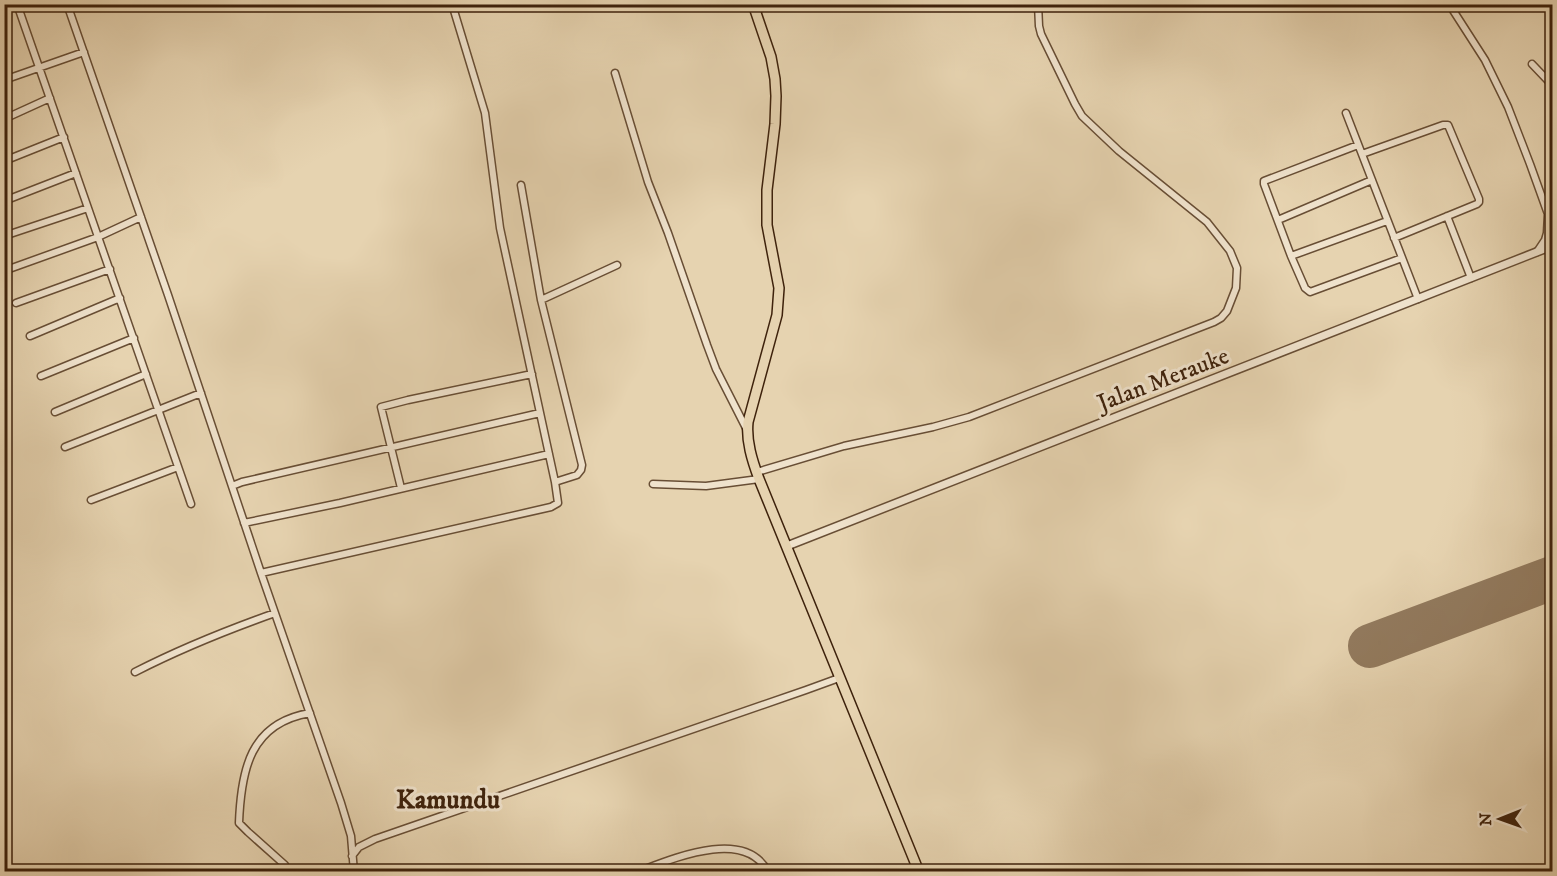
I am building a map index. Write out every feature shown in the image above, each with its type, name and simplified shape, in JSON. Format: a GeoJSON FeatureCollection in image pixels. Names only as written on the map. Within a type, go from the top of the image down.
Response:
{"type":"FeatureCollection","features":[{"type":"Feature","properties":{"kind":"highway"},"geometry":{"type":"LineString","coordinates":[[755,8],[771,57],[775,80],[775,124],[767,190],[767,225],[779,288],[777,315],[747,430],[749,447],[758,476],[919,872]]}},
{"type":"Feature","properties":{"kind":"street"},"geometry":{"type":"LineString","coordinates":[[17,4],[191,504]]}},
{"type":"Feature","properties":{"kind":"street"},"geometry":{"type":"LineString","coordinates":[[79,4],[68,5],[350,830],[354,872]]}},
{"type":"Feature","properties":{"kind":"street"},"geometry":{"type":"LineString","coordinates":[[261,573],[554,506],[558,502],[500,228],[485,113],[452,4]]}},
{"type":"Feature","properties":{"kind":"street"},"geometry":{"type":"LineString","coordinates":[[755,8],[768,4]]}},
{"type":"Feature","properties":{"kind":"street"},"geometry":{"type":"LineString","coordinates":[[653,484],[706,486],[758,476],[844,446],[969,417],[1203,326],[1221,318],[1227,311],[1238,277],[1236,264],[1230,251],[1207,222],[1090,125],[1080,112],[1041,34],[1038,4]]}},
{"type":"Feature","properties":{"kind":"street"},"geometry":{"type":"LineString","coordinates":[[1449,4],[1485,60],[1508,107],[1534,174],[1548,214],[1545,240],[1536,252]]}},
{"type":"Feature","properties":{"kind":"street"},"geometry":{"type":"LineString","coordinates":[[4,80],[84,52]]}},
{"type":"Feature","properties":{"kind":"street"},"geometry":{"type":"LineString","coordinates":[[1532,64],[1552,85]]}},
{"type":"Feature","properties":{"kind":"street"},"geometry":{"type":"LineString","coordinates":[[615,73],[645,173],[707,345],[716,369],[747,430]]}},
{"type":"Feature","properties":{"kind":"street"},"geometry":{"type":"LineString","coordinates":[[4,119],[50,98]]}},
{"type":"Feature","properties":{"kind":"street"},"geometry":{"type":"LineString","coordinates":[[1346,113],[1418,299]]}},
{"type":"Feature","properties":{"kind":"street"},"geometry":{"type":"LineString","coordinates":[[1362,154],[1448,125],[1479,202],[1394,238]]}},
{"type":"Feature","properties":{"kind":"street"},"geometry":{"type":"LineString","coordinates":[[4,161],[64,137]]}},
{"type":"Feature","properties":{"kind":"street"},"geometry":{"type":"LineString","coordinates":[[1358,145],[1264,181],[1291,256],[1305,288],[1310,292],[1402,258]]}},
{"type":"Feature","properties":{"kind":"street"},"geometry":{"type":"LineString","coordinates":[[4,201],[76,174]]}},
{"type":"Feature","properties":{"kind":"street"},"geometry":{"type":"LineString","coordinates":[[1278,220],[1372,180]]}},
{"type":"Feature","properties":{"kind":"street"},"geometry":{"type":"LineString","coordinates":[[521,185],[541,300],[582,465],[582,470],[577,475],[555,482]]}},
{"type":"Feature","properties":{"kind":"street"},"geometry":{"type":"LineString","coordinates":[[4,236],[88,208]]}},
{"type":"Feature","properties":{"kind":"street"},"geometry":{"type":"LineString","coordinates":[[1447,216],[1471,278]]}},
{"type":"Feature","properties":{"kind":"street"},"geometry":{"type":"LineString","coordinates":[[9,269],[98,237],[141,218]]}},
{"type":"Feature","properties":{"kind":"street"},"geometry":{"type":"LineString","coordinates":[[1291,256],[1388,221]]}},
{"type":"Feature","properties":{"kind":"street","name":"Jalan Merauke"},"geometry":{"type":"LineString","coordinates":[[787,546],[1552,246]]}},
{"type":"Feature","properties":{"kind":"street"},"geometry":{"type":"LineString","coordinates":[[541,300],[617,266]]}},
{"type":"Feature","properties":{"kind":"street"},"geometry":{"type":"LineString","coordinates":[[16,303],[110,269]]}},
{"type":"Feature","properties":{"kind":"street"},"geometry":{"type":"LineString","coordinates":[[30,336],[120,298]]}},
{"type":"Feature","properties":{"kind":"street"},"geometry":{"type":"LineString","coordinates":[[41,376],[134,338]]}},
{"type":"Feature","properties":{"kind":"street"},"geometry":{"type":"LineString","coordinates":[[55,412],[146,374]]}},
{"type":"Feature","properties":{"kind":"street"},"geometry":{"type":"LineString","coordinates":[[401,488],[381,407],[532,374]]}},
{"type":"Feature","properties":{"kind":"street"},"geometry":{"type":"LineString","coordinates":[[65,447],[201,393]]}},
{"type":"Feature","properties":{"kind":"street"},"geometry":{"type":"LineString","coordinates":[[232,486],[540,413]]}},
{"type":"Feature","properties":{"kind":"street"},"geometry":{"type":"LineString","coordinates":[[244,523],[549,454]]}},
{"type":"Feature","properties":{"kind":"street"},"geometry":{"type":"LineString","coordinates":[[90,500],[178,466]]}},
{"type":"Feature","properties":{"kind":"street"},"geometry":{"type":"LineString","coordinates":[[135,672],[225,631],[275,613]]}},
{"type":"Feature","properties":{"kind":"street"},"geometry":{"type":"LineString","coordinates":[[352,856],[359,847],[375,839],[839,678]]}},
{"type":"Feature","properties":{"kind":"street"},"geometry":{"type":"LineString","coordinates":[[286,872],[285,865],[239,823],[240,792],[254,747],[273,726],[310,713]]}},
{"type":"Feature","properties":{"kind":"street"},"geometry":{"type":"LineString","coordinates":[[637,872],[672,859],[709,850],[725,849],[747,852],[755,856],[768,872]]}},
{"type":"Feature","properties":{"kind":"runway"},"geometry":{"type":"LineString","coordinates":[[1370,646],[1552,578]]}},
{"type":"Feature","properties":{"kind":"district","name":"Kamundu"},"geometry":{"type":"Point","coordinates":[448,799]}}]}
